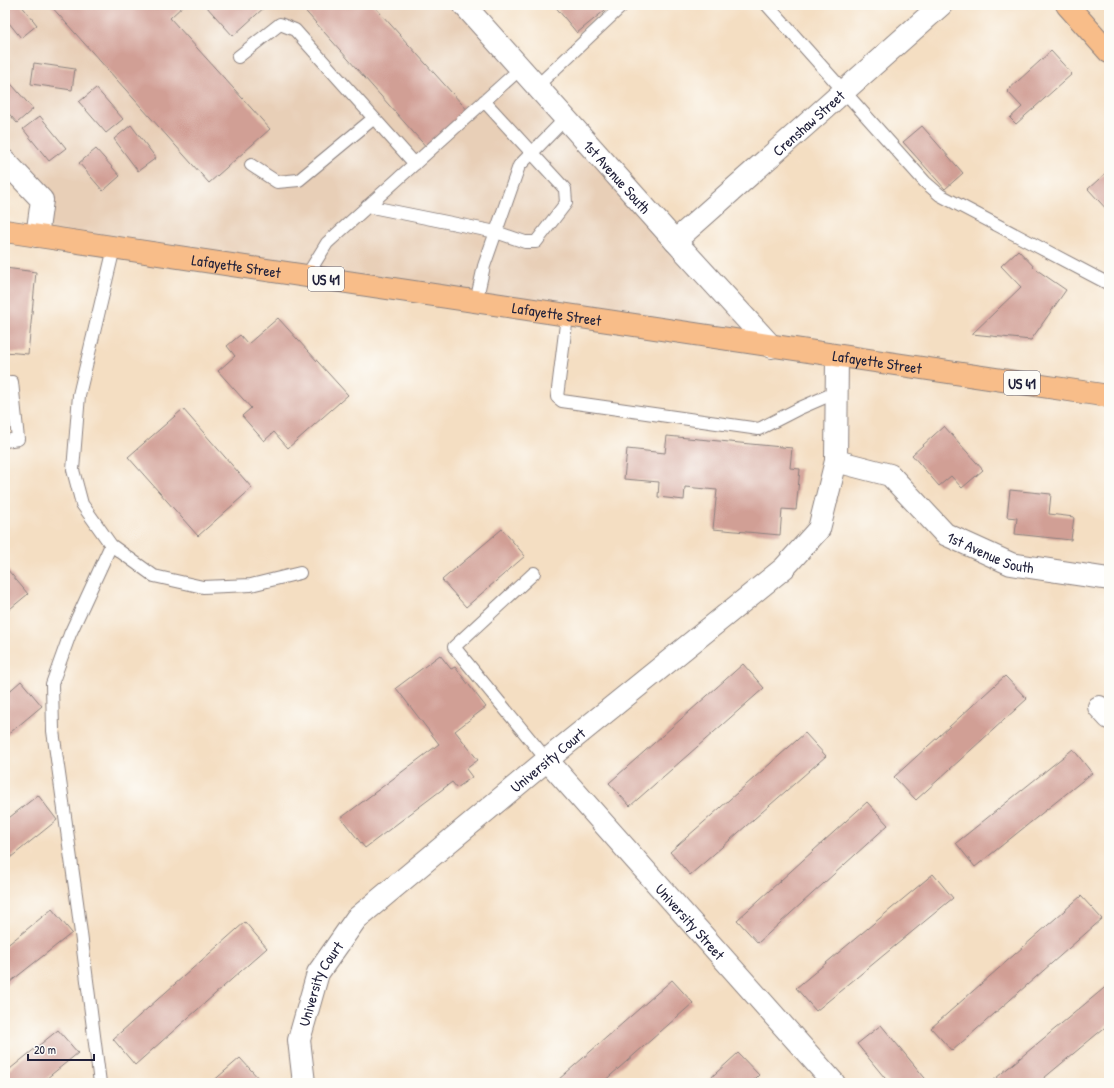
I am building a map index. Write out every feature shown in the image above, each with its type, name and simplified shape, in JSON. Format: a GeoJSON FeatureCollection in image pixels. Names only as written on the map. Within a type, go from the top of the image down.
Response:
{"type":"FeatureCollection","features":[{"type":"Feature","properties":{"kind":"main road"},"geometry":{"type":"LineString","coordinates":[[1067,5],[1109,52]]}},
{"type":"Feature","properties":{"kind":"main road","name":"Lafayette Street"},"geometry":{"type":"LineString","coordinates":[[5,231],[837,357],[1109,396]]}},
{"type":"Feature","properties":{"kind":"street","name":"1st Avenue South"},"geometry":{"type":"LineString","coordinates":[[464,5],[772,347]]}},
{"type":"Feature","properties":{"kind":"street","name":"Crenshaw Street"},"geometry":{"type":"LineString","coordinates":[[675,241],[941,5]]}},
{"type":"Feature","properties":{"kind":"street"},"geometry":{"type":"LineString","coordinates":[[5,161],[42,200],[37,236]]}},
{"type":"Feature","properties":{"kind":"street"},"geometry":{"type":"LineString","coordinates":[[836,461],[837,357]]}},
{"type":"Feature","properties":{"kind":"street","name":"1st Avenue South"},"geometry":{"type":"LineString","coordinates":[[836,461],[890,475],[945,534],[1011,564],[1109,579]]}},
{"type":"Feature","properties":{"kind":"street","name":"University Court"},"geometry":{"type":"LineString","coordinates":[[304,1083],[299,1040],[318,973],[356,919],[547,760],[784,568],[819,529],[836,461]]}},
{"type":"Feature","properties":{"kind":"street","name":"University Street"},"geometry":{"type":"LineString","coordinates":[[547,760],[834,1083]]}},
{"type":"Feature","properties":{"kind":"lane"},"geometry":{"type":"LineString","coordinates":[[537,86],[623,5]]}},
{"type":"Feature","properties":{"kind":"lane"},"geometry":{"type":"LineString","coordinates":[[767,5],[843,92],[925,182],[940,195],[1109,284]]}},
{"type":"Feature","properties":{"kind":"lane"},"geometry":{"type":"LineString","coordinates":[[238,57],[280,24],[295,30],[415,164]]}},
{"type":"Feature","properties":{"kind":"lane"},"geometry":{"type":"LineString","coordinates":[[306,276],[327,243],[521,68]]}},
{"type":"Feature","properties":{"kind":"lane"},"geometry":{"type":"LineString","coordinates":[[367,206],[496,232],[525,242],[536,242],[566,203],[565,189],[484,101]]}},
{"type":"Feature","properties":{"kind":"lane"},"geometry":{"type":"LineString","coordinates":[[251,165],[277,182],[299,180],[374,118]]}},
{"type":"Feature","properties":{"kind":"lane"},"geometry":{"type":"LineString","coordinates":[[476,302],[484,266],[519,166],[565,118]]}},
{"type":"Feature","properties":{"kind":"lane"},"geometry":{"type":"LineString","coordinates":[[114,248],[79,395],[73,470],[82,504],[110,545],[154,576],[203,587],[251,585],[300,573]]}},
{"type":"Feature","properties":{"kind":"lane"},"geometry":{"type":"LineString","coordinates":[[567,316],[557,397],[562,401],[759,429],[800,408],[837,392]]}},
{"type":"Feature","properties":{"kind":"lane"},"geometry":{"type":"LineString","coordinates":[[5,383],[12,382],[18,439],[5,441]]}},
{"type":"Feature","properties":{"kind":"lane"},"geometry":{"type":"LineString","coordinates":[[100,1083],[53,731],[52,684],[70,634],[110,545]]}},
{"type":"Feature","properties":{"kind":"lane"},"geometry":{"type":"LineString","coordinates":[[534,574],[454,647],[547,760]]}},
{"type":"Feature","properties":{"kind":"shaded area"},"geometry":{"type":"Polygon","coordinates":[[[5,5],[466,5],[772,347],[37,236],[42,200],[5,161],[5,5]]]}},
{"type":"Feature","properties":{"kind":"building"},"geometry":{"type":"Polygon","coordinates":[[[5,5],[21,5],[37,25],[21,38],[5,18],[5,5]]]}},
{"type":"Feature","properties":{"kind":"building"},"geometry":{"type":"Polygon","coordinates":[[[50,5],[184,5],[170,18],[270,129],[209,183],[50,5]]]}},
{"type":"Feature","properties":{"kind":"building"},"geometry":{"type":"Polygon","coordinates":[[[205,5],[267,5],[233,36],[205,5]]]}},
{"type":"Feature","properties":{"kind":"building"},"geometry":{"type":"Polygon","coordinates":[[[300,5],[373,5],[470,113],[429,150],[300,5]]]}},
{"type":"Feature","properties":{"kind":"building"},"geometry":{"type":"Polygon","coordinates":[[[554,5],[609,5],[610,6],[577,33],[554,5]]]}},
{"type":"Feature","properties":{"kind":"building"},"geometry":{"type":"Polygon","coordinates":[[[1051,51],[1072,74],[1016,124],[1010,118],[1022,107],[1007,91],[1051,51]]]}},
{"type":"Feature","properties":{"kind":"building"},"geometry":{"type":"Polygon","coordinates":[[[34,63],[75,69],[72,90],[31,84],[34,63]]]}},
{"type":"Feature","properties":{"kind":"building"},"geometry":{"type":"Polygon","coordinates":[[[6,78],[33,109],[17,123],[5,109],[6,78]]]}},
{"type":"Feature","properties":{"kind":"building"},"geometry":{"type":"Polygon","coordinates":[[[96,88],[123,119],[106,133],[79,102],[96,88]]]}},
{"type":"Feature","properties":{"kind":"building"},"geometry":{"type":"Polygon","coordinates":[[[40,116],[66,148],[49,161],[23,129],[40,116]]]}},
{"type":"Feature","properties":{"kind":"building"},"geometry":{"type":"Polygon","coordinates":[[[131,125],[156,158],[138,171],[114,139],[131,125]]]}},
{"type":"Feature","properties":{"kind":"building"},"geometry":{"type":"Polygon","coordinates":[[[922,126],[963,173],[945,189],[903,142],[922,126]]]}},
{"type":"Feature","properties":{"kind":"building"},"geometry":{"type":"Polygon","coordinates":[[[96,149],[120,176],[103,191],[79,163],[96,149]]]}},
{"type":"Feature","properties":{"kind":"building"},"geometry":{"type":"Polygon","coordinates":[[[1109,170],[1109,212],[1088,189],[1109,170]]]}},
{"type":"Feature","properties":{"kind":"building"},"geometry":{"type":"Polygon","coordinates":[[[1018,250],[1037,270],[1066,290],[1031,340],[972,334],[1021,287],[1001,266],[1018,250]]]}},
{"type":"Feature","properties":{"kind":"building"},"geometry":{"type":"Polygon","coordinates":[[[5,268],[36,272],[28,354],[5,352],[5,268]]]}},
{"type":"Feature","properties":{"kind":"building"},"geometry":{"type":"Polygon","coordinates":[[[278,318],[348,395],[288,448],[274,432],[264,441],[242,416],[251,408],[218,371],[235,356],[227,346],[240,335],[248,344],[278,318]]]}},
{"type":"Feature","properties":{"kind":"building"},"geometry":{"type":"Polygon","coordinates":[[[183,409],[252,488],[198,536],[128,457],[183,409]]]}},
{"type":"Feature","properties":{"kind":"building"},"geometry":{"type":"Polygon","coordinates":[[[944,426],[983,470],[962,488],[951,476],[939,486],[912,455],[944,426]]]}},
{"type":"Feature","properties":{"kind":"building"},"geometry":{"type":"Polygon","coordinates":[[[667,436],[792,448],[790,468],[800,469],[796,510],[782,509],[780,535],[713,529],[717,490],[685,487],[684,500],[658,497],[659,482],[624,479],[627,449],[665,453],[667,436]]]}},
{"type":"Feature","properties":{"kind":"building"},"geometry":{"type":"Polygon","coordinates":[[[1010,490],[1051,494],[1049,514],[1074,517],[1071,540],[1015,534],[1017,518],[1007,517],[1010,490]]]}},
{"type":"Feature","properties":{"kind":"building"},"geometry":{"type":"Polygon","coordinates":[[[502,529],[525,556],[466,607],[442,580],[502,529]]]}},
{"type":"Feature","properties":{"kind":"building"},"geometry":{"type":"Polygon","coordinates":[[[7,569],[28,594],[5,613],[5,571],[7,569]]]}},
{"type":"Feature","properties":{"kind":"building"},"geometry":{"type":"Polygon","coordinates":[[[440,655],[451,669],[455,667],[486,707],[455,731],[478,760],[466,769],[472,777],[457,788],[452,782],[365,848],[341,818],[439,744],[396,688],[440,655]]]}},
{"type":"Feature","properties":{"kind":"building"},"geometry":{"type":"Polygon","coordinates":[[[743,664],[764,688],[630,806],[609,783],[743,664]]]}},
{"type":"Feature","properties":{"kind":"building"},"geometry":{"type":"Polygon","coordinates":[[[1005,676],[1027,699],[916,800],[894,777],[1005,676]]]}},
{"type":"Feature","properties":{"kind":"building"},"geometry":{"type":"Polygon","coordinates":[[[21,681],[42,706],[5,737],[5,695],[21,681]]]}},
{"type":"Feature","properties":{"kind":"building"},"geometry":{"type":"Polygon","coordinates":[[[805,733],[826,756],[690,875],[670,852],[805,733]]]}},
{"type":"Feature","properties":{"kind":"building"},"geometry":{"type":"Polygon","coordinates":[[[1073,749],[1092,773],[975,867],[956,843],[1073,749]]]}},
{"type":"Feature","properties":{"kind":"building"},"geometry":{"type":"Polygon","coordinates":[[[38,795],[57,820],[5,862],[5,821],[38,795]]]}},
{"type":"Feature","properties":{"kind":"building"},"geometry":{"type":"Polygon","coordinates":[[[867,802],[888,825],[758,943],[737,920],[867,802]]]}},
{"type":"Feature","properties":{"kind":"building"},"geometry":{"type":"Polygon","coordinates":[[[933,874],[953,898],[816,1011],[796,988],[933,874]]]}},
{"type":"Feature","properties":{"kind":"building"},"geometry":{"type":"Polygon","coordinates":[[[1081,896],[1102,919],[952,1051],[931,1028],[1081,896]]]}},
{"type":"Feature","properties":{"kind":"building"},"geometry":{"type":"Polygon","coordinates":[[[52,909],[72,933],[5,986],[5,947],[52,909]]]}},
{"type":"Feature","properties":{"kind":"building"},"geometry":{"type":"Polygon","coordinates":[[[245,922],[267,948],[135,1065],[113,1039],[245,922]]]}},
{"type":"Feature","properties":{"kind":"building"},"geometry":{"type":"Polygon","coordinates":[[[672,980],[693,1003],[602,1083],[560,1083],[558,1080],[672,980]]]}},
{"type":"Feature","properties":{"kind":"building"},"geometry":{"type":"Polygon","coordinates":[[[1109,984],[1109,1024],[1038,1083],[990,1083],[1109,984]]]}},
{"type":"Feature","properties":{"kind":"building"},"geometry":{"type":"Polygon","coordinates":[[[881,1025],[929,1083],[889,1083],[857,1044],[881,1025]]]}},
{"type":"Feature","properties":{"kind":"building"},"geometry":{"type":"Polygon","coordinates":[[[58,1030],[78,1053],[41,1083],[5,1083],[5,1073],[58,1030]]]}},
{"type":"Feature","properties":{"kind":"building"},"geometry":{"type":"Polygon","coordinates":[[[738,1053],[759,1075],[751,1083],[705,1083],[738,1053]]]}},
{"type":"Feature","properties":{"kind":"building"},"geometry":{"type":"Polygon","coordinates":[[[240,1058],[261,1081],[259,1083],[211,1083],[240,1058]]]}}]}
